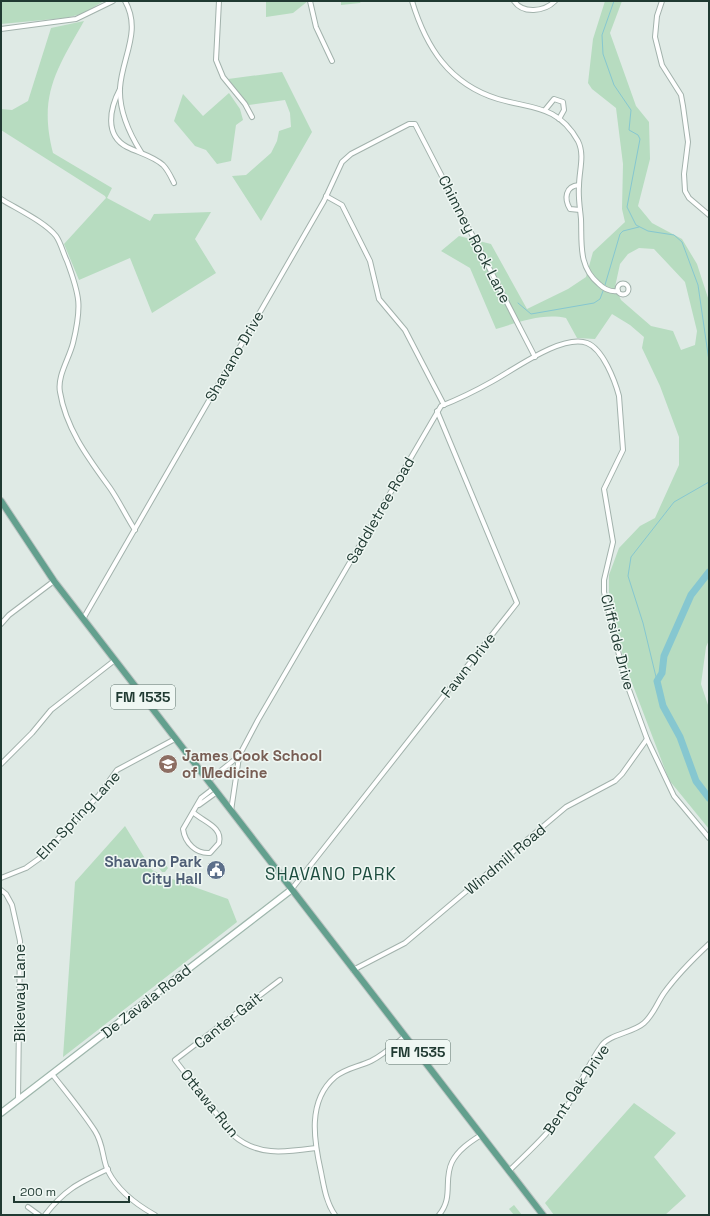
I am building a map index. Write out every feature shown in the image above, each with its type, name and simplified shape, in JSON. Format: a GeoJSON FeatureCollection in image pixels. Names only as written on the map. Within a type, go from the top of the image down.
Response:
{"type":"FeatureCollection","features":[{"type":"Feature","properties":{"kind":"main road","name":"FM 1535"},"geometry":{"type":"LineString","coordinates":[[1,500],[54,581],[543,1215]]}},
{"type":"Feature","properties":{"kind":"main road","name":"De Zavala Road"},"geometry":{"type":"LineString","coordinates":[[1,1113],[291,890]]}},
{"type":"Feature","properties":{"kind":"street"},"geometry":{"type":"LineString","coordinates":[[1,29],[76,19],[113,1]]}},
{"type":"Feature","properties":{"kind":"street"},"geometry":{"type":"LineString","coordinates":[[125,1],[132,18],[133,29],[123,62],[120,89],[124,118],[141,152]]}},
{"type":"Feature","properties":{"kind":"street"},"geometry":{"type":"LineString","coordinates":[[219,1],[216,60],[223,77],[245,104],[252,117]]}},
{"type":"Feature","properties":{"kind":"street"},"geometry":{"type":"LineString","coordinates":[[310,1],[316,27],[332,61]]}},
{"type":"Feature","properties":{"kind":"street"},"geometry":{"type":"LineString","coordinates":[[412,1],[424,36],[441,62],[452,73],[465,83],[498,99],[545,110],[559,119],[577,140],[582,159],[578,185],[582,251],[588,272],[601,286],[610,291],[618,291]]}},
{"type":"Feature","properties":{"kind":"street"},"geometry":{"type":"LineString","coordinates":[[514,1],[520,7],[528,10],[543,9],[555,1]]}},
{"type":"Feature","properties":{"kind":"street"},"geometry":{"type":"LineString","coordinates":[[662,1],[657,16],[655,38],[662,65],[681,95],[688,142],[684,174],[685,191],[689,198],[709,215]]}},
{"type":"Feature","properties":{"kind":"street"},"geometry":{"type":"LineString","coordinates":[[120,89],[112,105],[110,118],[112,129],[118,139],[126,146],[141,152],[162,165],[174,183]]}},
{"type":"Feature","properties":{"kind":"street"},"geometry":{"type":"LineString","coordinates":[[545,110],[554,99],[563,102],[564,110],[559,119]]}},
{"type":"Feature","properties":{"kind":"street","name":"Shavano Drive"},"geometry":{"type":"LineString","coordinates":[[83,619],[326,196],[342,162],[351,154],[413,123]]}},
{"type":"Feature","properties":{"kind":"street","name":"Chimney Rock Lane"},"geometry":{"type":"LineString","coordinates":[[413,123],[418,127],[536,357]]}},
{"type":"Feature","properties":{"kind":"street"},"geometry":{"type":"LineString","coordinates":[[578,185],[572,185],[569,188],[566,198],[570,209],[580,210]]}},
{"type":"Feature","properties":{"kind":"street"},"geometry":{"type":"LineString","coordinates":[[326,196],[342,205],[370,261],[379,299],[405,330],[444,405]]}},
{"type":"Feature","properties":{"kind":"street"},"geometry":{"type":"LineString","coordinates":[[1,199],[47,228],[56,236],[60,244],[78,289],[80,306],[75,336],[62,375],[60,392],[67,416],[84,452],[111,490],[135,530]]}},
{"type":"Feature","properties":{"kind":"street","name":"Saddletree Road"},"geometry":{"type":"LineString","coordinates":[[208,782],[239,756],[437,411],[444,405],[565,343],[582,342],[588,344]]}},
{"type":"Feature","properties":{"kind":"street","name":"Cliffside Drive"},"geometry":{"type":"LineString","coordinates":[[588,344],[594,347],[603,359],[619,396],[622,450],[604,490],[613,542],[604,580],[604,592],[624,676],[647,739],[674,796],[709,838]]}},
{"type":"Feature","properties":{"kind":"street","name":"Fawn Drive"},"geometry":{"type":"LineString","coordinates":[[291,890],[517,603],[437,411]]}},
{"type":"Feature","properties":{"kind":"street"},"geometry":{"type":"LineString","coordinates":[[1,624],[9,615],[54,581]]}},
{"type":"Feature","properties":{"kind":"street"},"geometry":{"type":"LineString","coordinates":[[1,764],[32,733],[51,710],[115,660]]}},
{"type":"Feature","properties":{"kind":"street","name":"Elm Spring Lane"},"geometry":{"type":"LineString","coordinates":[[1,878],[26,868],[40,858],[99,795],[117,770],[175,739]]}},
{"type":"Feature","properties":{"kind":"street","name":"Windmill Road"},"geometry":{"type":"LineString","coordinates":[[353,970],[405,943],[566,807],[615,781],[622,774],[647,739]]}},
{"type":"Feature","properties":{"kind":"street","name":"Saddletree Road"},"geometry":{"type":"LineString","coordinates":[[231,811],[239,756]]}},
{"type":"Feature","properties":{"kind":"street"},"geometry":{"type":"LineString","coordinates":[[194,812],[215,827],[218,832],[219,844],[210,853],[198,851],[190,844],[184,836],[184,826],[202,798],[215,790]]}},
{"type":"Feature","properties":{"kind":"street","name":"Bikeway Lane"},"geometry":{"type":"LineString","coordinates":[[1,890],[6,894],[12,905],[20,941],[18,1100]]}},
{"type":"Feature","properties":{"kind":"street","name":"Bent Oak Drive"},"geometry":{"type":"LineString","coordinates":[[509,1171],[556,1123],[574,1096],[585,1073],[603,1043],[634,1030],[643,1024],[656,1009],[663,994],[680,973],[709,944]]}},
{"type":"Feature","properties":{"kind":"street","name":"Canter Gait"},"geometry":{"type":"LineString","coordinates":[[175,1060],[280,980]]}},
{"type":"Feature","properties":{"kind":"street"},"geometry":{"type":"LineString","coordinates":[[335,1215],[326,1196],[316,1148],[316,1112],[321,1095],[328,1085],[340,1073],[372,1061],[405,1036]]}},
{"type":"Feature","properties":{"kind":"street","name":"Ottawa Run"},"geometry":{"type":"LineString","coordinates":[[175,1060],[240,1142],[260,1150],[272,1152],[316,1148]]}},
{"type":"Feature","properties":{"kind":"street"},"geometry":{"type":"LineString","coordinates":[[52,1074],[95,1131],[102,1145],[108,1170],[128,1196],[145,1210],[155,1215]]}},
{"type":"Feature","properties":{"kind":"street"},"geometry":{"type":"LineString","coordinates":[[439,1215],[447,1204],[452,1162],[463,1148],[481,1134]]}},
{"type":"Feature","properties":{"kind":"street"},"geometry":{"type":"LineString","coordinates":[[45,1215],[56,1200],[69,1188],[108,1170]]}},
{"type":"Feature","properties":{"kind":"street"},"geometry":{"type":"LineString","coordinates":[[28,1207],[39,1215]]}},
{"type":"Feature","properties":{"kind":"green space"},"geometry":{"type":"Polygon","coordinates":[[[1,1],[104,1],[82,14],[65,18],[1,24],[1,1]]]}},
{"type":"Feature","properties":{"kind":"green space"},"geometry":{"type":"Polygon","coordinates":[[[266,1],[308,1],[293,13],[266,17],[266,1]]]}},
{"type":"Feature","properties":{"kind":"green space"},"geometry":{"type":"Polygon","coordinates":[[[341,1],[361,1],[360,3],[341,5],[341,1]]]}},
{"type":"Feature","properties":{"kind":"green space"},"geometry":{"type":"Polygon","coordinates":[[[605,1],[622,1],[610,33],[636,106],[649,122],[650,159],[638,206],[652,223],[682,239],[697,264],[709,301],[709,640],[706,647],[701,684],[709,708],[709,829],[669,780],[627,670],[609,597],[609,575],[619,548],[640,526],[655,518],[679,465],[679,437],[660,386],[642,348],[644,337],[630,325],[612,314],[595,339],[577,338],[566,318],[557,317],[540,317],[496,329],[470,268],[441,251],[459,236],[491,244],[527,309],[568,289],[586,277],[593,252],[625,222],[622,209],[623,164],[616,108],[592,89],[588,83],[593,39],[605,1]],[[639,248],[628,254],[620,264],[615,287],[621,300],[651,326],[673,331],[681,350],[695,345],[697,331],[685,282],[654,249],[639,248]]]}},
{"type":"Feature","properties":{"kind":"green space"},"geometry":{"type":"Polygon","coordinates":[[[84,21],[58,69],[49,98],[49,133],[53,153],[112,188],[107,198],[150,221],[154,214],[211,212],[195,239],[216,273],[152,313],[130,258],[79,280],[64,244],[106,198],[105,196],[1,130],[1,109],[12,110],[28,101],[51,28],[84,21]]]}},
{"type":"Feature","properties":{"kind":"green space"},"geometry":{"type":"Polygon","coordinates":[[[282,72],[312,132],[261,221],[232,176],[246,175],[271,153],[277,141],[279,131],[291,127],[290,113],[285,100],[249,105],[228,79],[282,72]]]}},
{"type":"Feature","properties":{"kind":"green space"},"geometry":{"type":"Polygon","coordinates":[[[229,93],[240,109],[243,120],[236,125],[231,161],[217,164],[206,150],[195,146],[174,121],[183,94],[203,116],[229,93]]]}},
{"type":"Feature","properties":{"kind":"green space"},"geometry":{"type":"Polygon","coordinates":[[[125,826],[152,870],[172,879],[228,899],[237,922],[63,1057],[75,882],[125,826]]]}},
{"type":"Feature","properties":{"kind":"green space"},"geometry":{"type":"Polygon","coordinates":[[[160,864],[165,864],[168,868],[165,872],[162,872],[158,867],[160,864]]]}},
{"type":"Feature","properties":{"kind":"green space"},"geometry":{"type":"Polygon","coordinates":[[[634,1103],[676,1133],[654,1157],[686,1196],[665,1215],[554,1215],[545,1203],[634,1103]]]}},
{"type":"Feature","properties":{"kind":"green space"},"geometry":{"type":"Polygon","coordinates":[[[514,1205],[522,1215],[514,1215],[509,1209],[514,1205]]]}},
{"type":"Feature","properties":{"kind":"waterway"},"geometry":{"type":"LineString","coordinates":[[614,1],[602,35],[603,54],[614,85],[631,110],[629,130],[638,135],[640,139],[627,207],[636,225],[648,231],[674,235],[682,242],[698,285],[709,361]]}},
{"type":"Feature","properties":{"kind":"waterway"},"geometry":{"type":"LineString","coordinates":[[605,285],[620,234],[623,231],[639,227]]}},
{"type":"Feature","properties":{"kind":"waterway"},"geometry":{"type":"LineString","coordinates":[[518,303],[531,314],[594,303],[600,299],[603,291]]}},
{"type":"Feature","properties":{"kind":"waterway"},"geometry":{"type":"LineString","coordinates":[[657,681],[643,623],[628,576],[631,557],[674,502],[709,482]]}},
{"type":"Feature","properties":{"kind":"waterway"},"geometry":{"type":"LineString","coordinates":[[709,572],[691,595],[664,656],[662,673],[657,681],[663,706],[680,737],[696,781],[709,798]]}},
{"type":"Feature","properties":{"kind":"place","name":"James Cook School of Medicine"},"geometry":{"type":"Point","coordinates":[168,764]}},
{"type":"Feature","properties":{"kind":"place","name":"Shavano Park City Hall"},"geometry":{"type":"Point","coordinates":[216,870]}},
{"type":"Feature","properties":{"kind":"district","name":"SHAVANO PARK"},"geometry":{"type":"Point","coordinates":[331,874]}}]}
